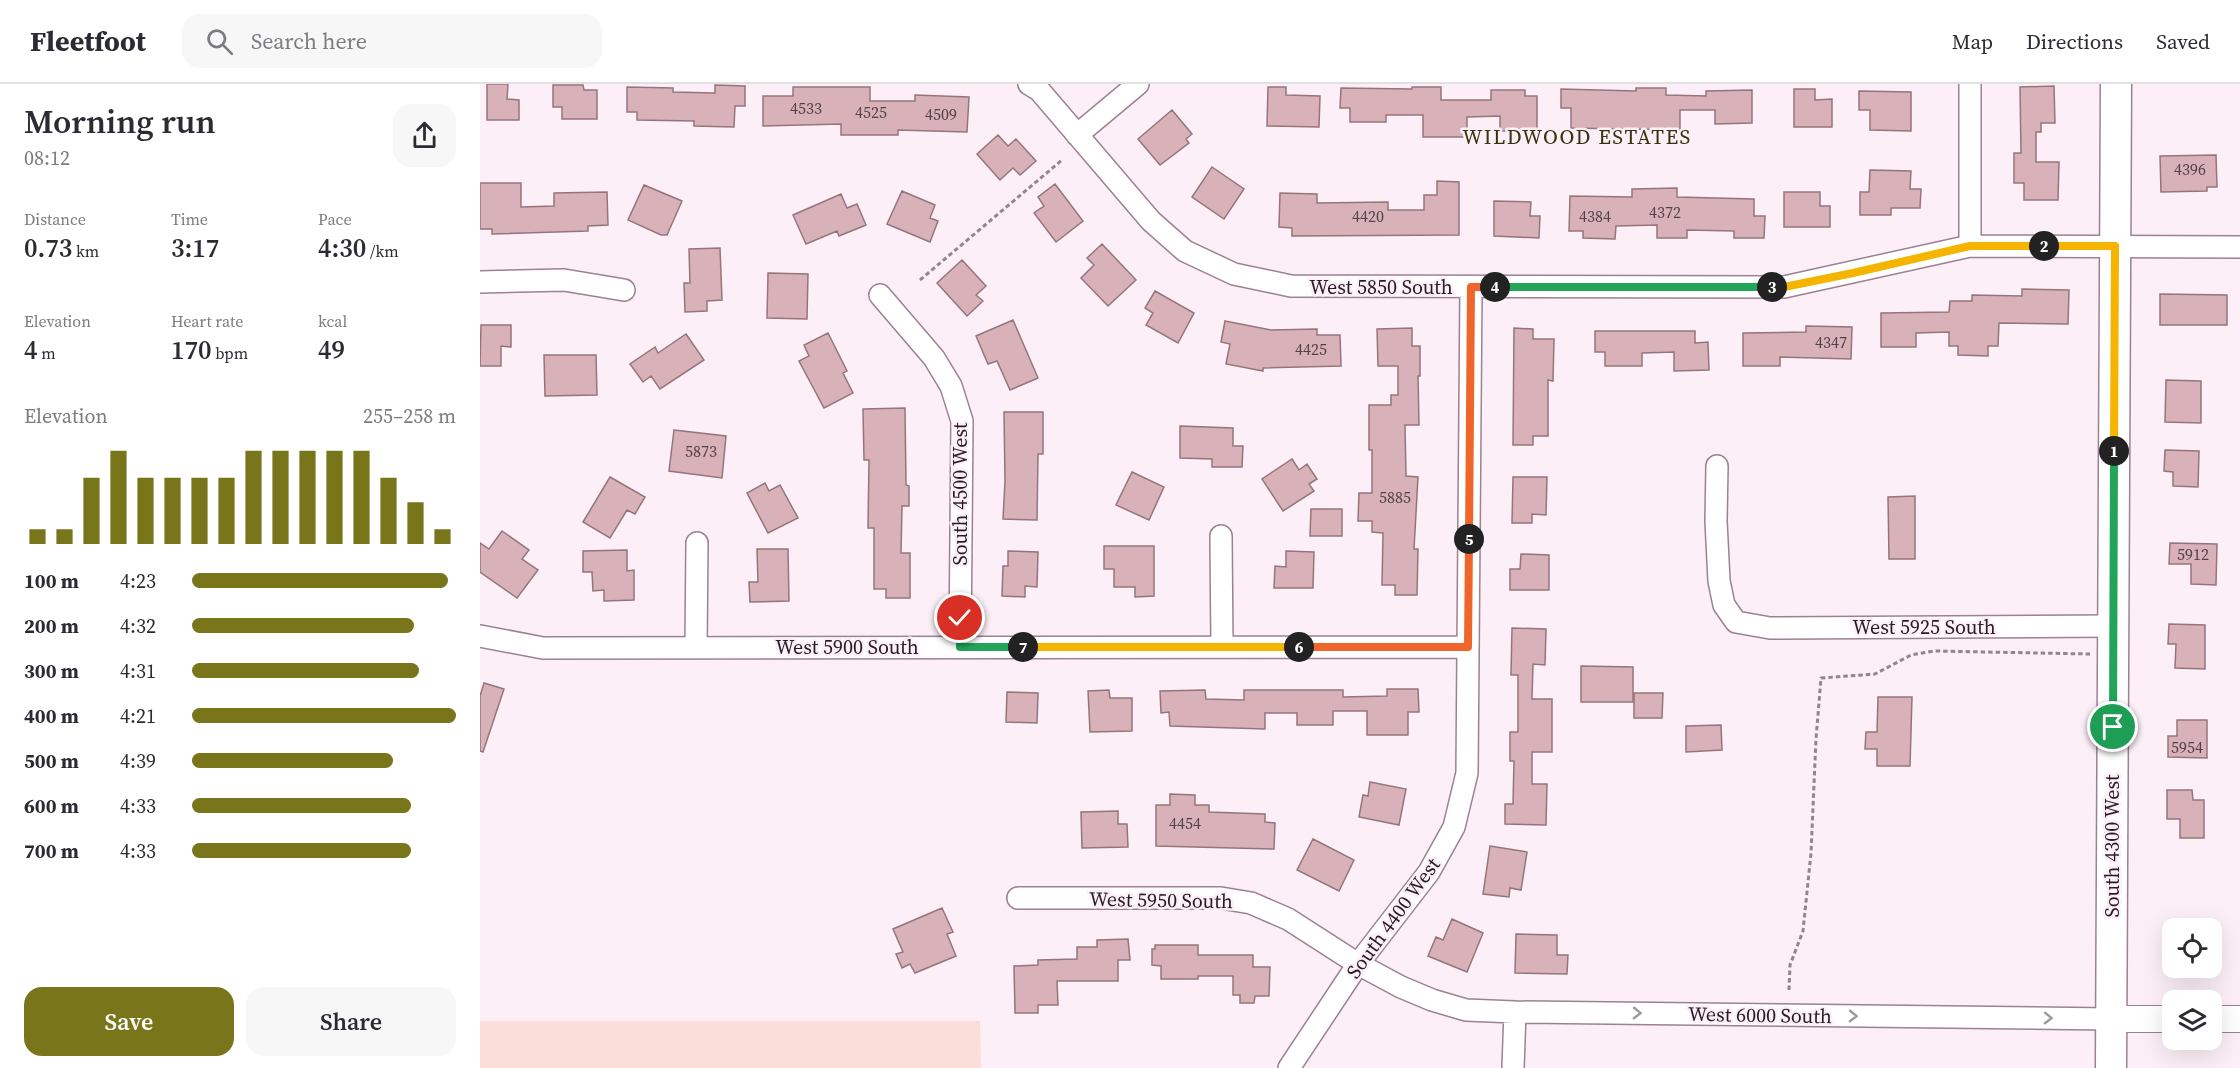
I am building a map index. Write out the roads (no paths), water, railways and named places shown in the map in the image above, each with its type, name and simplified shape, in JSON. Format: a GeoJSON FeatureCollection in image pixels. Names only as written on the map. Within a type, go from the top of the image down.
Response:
{"type":"FeatureCollection","features":[{"type":"Feature","properties":{"kind":"main road","name":"South 4300 West"},"geometry":{"type":"LineString","coordinates":[[2111,1068],[2116,84]]}},
{"type":"Feature","properties":{"kind":"street","name":"West 5850 South"},"geometry":{"type":"LineString","coordinates":[[1029,84],[1039,90],[1150,221],[1185,251],[1234,273],[1291,286],[1784,287],[1970,246],[2240,247]]}},
{"type":"Feature","properties":{"kind":"street"},"geometry":{"type":"LineString","coordinates":[[1077,135],[1138,84]]}},
{"type":"Feature","properties":{"kind":"street"},"geometry":{"type":"LineString","coordinates":[[1970,84],[1970,246]]}},
{"type":"Feature","properties":{"kind":"street"},"geometry":{"type":"LineString","coordinates":[[480,282],[564,280],[624,290]]}},
{"type":"Feature","properties":{"kind":"street","name":"South 4400 West"},"geometry":{"type":"LineString","coordinates":[[1289,1068],[1358,964],[1429,872],[1454,827],[1467,773],[1471,287]]}},
{"type":"Feature","properties":{"kind":"street","name":"South 4500 West"},"geometry":{"type":"LineString","coordinates":[[880,295],[934,358],[951,386],[962,421],[960,647]]}},
{"type":"Feature","properties":{"kind":"street","name":"West 5925 South"},"geometry":{"type":"LineString","coordinates":[[1717,466],[1716,521],[1719,581],[1724,605],[1736,622],[1770,628],[2113,640]]}},
{"type":"Feature","properties":{"kind":"street"},"geometry":{"type":"LineString","coordinates":[[1221,536],[1222,647]]}},
{"type":"Feature","properties":{"kind":"street"},"geometry":{"type":"LineString","coordinates":[[696,647],[697,543]]}},
{"type":"Feature","properties":{"kind":"street","name":"West 5900 South"},"geometry":{"type":"LineString","coordinates":[[480,636],[543,648],[1468,647]]}},
{"type":"Feature","properties":{"kind":"street","name":"West 5950 South"},"geometry":{"type":"LineString","coordinates":[[1018,898],[1221,898],[1251,903],[1288,919],[1358,964]]}},
{"type":"Feature","properties":{"kind":"street","name":"West 6000 South"},"geometry":{"type":"LineString","coordinates":[[1358,964],[1401,987],[1432,1000],[1466,1010],[2162,1019]]}},
{"type":"Feature","properties":{"kind":"street"},"geometry":{"type":"LineString","coordinates":[[1513,1068],[1515,1012]]}},
{"type":"Feature","properties":{"kind":"street"},"geometry":{"type":"LineString","coordinates":[[2222,1019],[2240,1019]]}},
{"type":"Feature","properties":{"kind":"district","name":"WILDWOOD ESTATES"},"geometry":{"type":"Point","coordinates":[1577,136]}}]}
